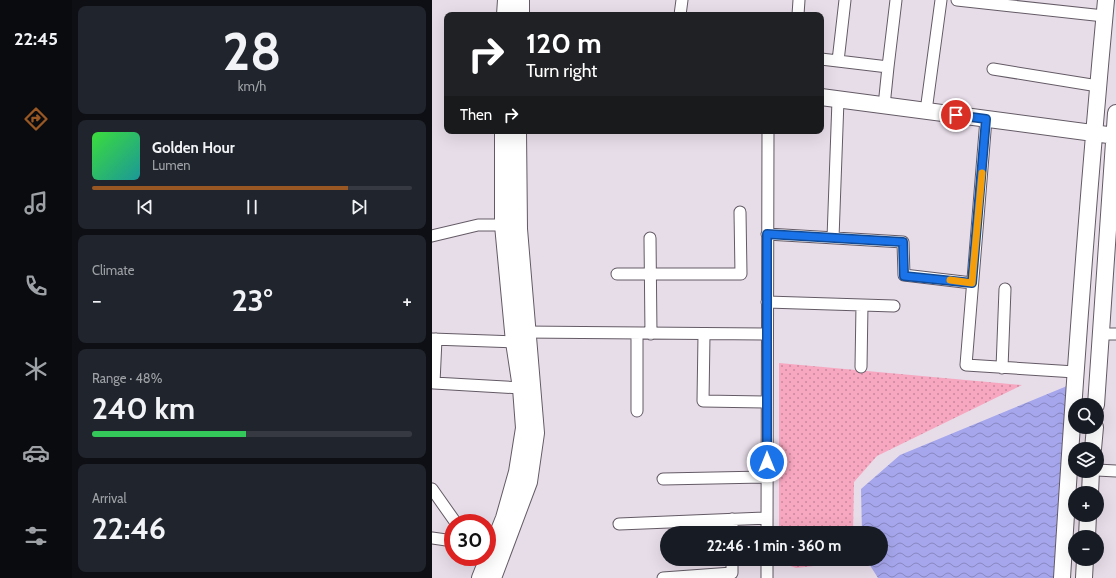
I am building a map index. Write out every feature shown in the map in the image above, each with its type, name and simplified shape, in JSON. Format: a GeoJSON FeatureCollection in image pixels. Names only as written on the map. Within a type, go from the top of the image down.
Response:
{"type":"FeatureCollection","features":[{"type":"Feature","properties":{"kind":"street"},"geometry":{"type":"LineString","coordinates":[[505,12],[506,0]]}},
{"type":"Feature","properties":{"kind":"street"},"geometry":{"type":"LineString","coordinates":[[521,12],[522,0]]}},
{"type":"Feature","properties":{"kind":"street"},"geometry":{"type":"LineString","coordinates":[[680,12],[682,0]]}},
{"type":"Feature","properties":{"kind":"street"},"geometry":{"type":"LineString","coordinates":[[798,12],[799,0]]}},
{"type":"Feature","properties":{"kind":"street"},"geometry":{"type":"LineString","coordinates":[[838,61],[845,0]]}},
{"type":"Feature","properties":{"kind":"street"},"geometry":{"type":"LineString","coordinates":[[884,106],[896,0]]}},
{"type":"Feature","properties":{"kind":"street"},"geometry":{"type":"LineString","coordinates":[[926,111],[941,0]]}},
{"type":"Feature","properties":{"kind":"street"},"geometry":{"type":"LineString","coordinates":[[957,0],[1105,8],[1093,133],[1075,372],[1062,578]]}},
{"type":"Feature","properties":{"kind":"street"},"geometry":{"type":"LineString","coordinates":[[824,59],[888,67]]}},
{"type":"Feature","properties":{"kind":"street"},"geometry":{"type":"LineString","coordinates":[[993,69],[1098,86]]}},
{"type":"Feature","properties":{"kind":"street"},"geometry":{"type":"LineString","coordinates":[[824,98],[1115,136]]}},
{"type":"Feature","properties":{"kind":"street"},"geometry":{"type":"LineString","coordinates":[[833,238],[838,100]]}},
{"type":"Feature","properties":{"kind":"street"},"geometry":{"type":"LineString","coordinates":[[1097,398],[1109,334],[1116,113]]}},
{"type":"Feature","properties":{"kind":"street"},"geometry":{"type":"LineString","coordinates":[[986,119],[966,365],[1075,372]]}},
{"type":"Feature","properties":{"kind":"street"},"geometry":{"type":"LineString","coordinates":[[493,578],[523,500],[533,463],[536,420],[518,335],[503,225],[504,134]]}},
{"type":"Feature","properties":{"kind":"street"},"geometry":{"type":"LineString","coordinates":[[496,537],[504,518],[517,472],[524,428],[518,335],[518,134]]}},
{"type":"Feature","properties":{"kind":"street"},"geometry":{"type":"LineString","coordinates":[[767,526],[768,134]]}},
{"type":"Feature","properties":{"kind":"street"},"geometry":{"type":"LineString","coordinates":[[617,274],[741,274],[740,212]]}},
{"type":"Feature","properties":{"kind":"street"},"geometry":{"type":"LineString","coordinates":[[432,236],[478,225],[503,225]]}},
{"type":"Feature","properties":{"kind":"street"},"geometry":{"type":"LineString","coordinates":[[767,234],[903,242],[904,276],[972,283]]}},
{"type":"Feature","properties":{"kind":"street"},"geometry":{"type":"LineString","coordinates":[[650,238],[651,334]]}},
{"type":"Feature","properties":{"kind":"street"},"geometry":{"type":"LineString","coordinates":[[1002,368],[1005,289]]}},
{"type":"Feature","properties":{"kind":"street"},"geometry":{"type":"LineString","coordinates":[[767,302],[894,306]]}},
{"type":"Feature","properties":{"kind":"street"},"geometry":{"type":"LineString","coordinates":[[861,367],[862,305]]}},
{"type":"Feature","properties":{"kind":"street"},"geometry":{"type":"LineString","coordinates":[[637,334],[638,411]]}},
{"type":"Feature","properties":{"kind":"street"},"geometry":{"type":"LineString","coordinates":[[521,388],[434,383],[434,339],[518,335],[767,334]]}},
{"type":"Feature","properties":{"kind":"street"},"geometry":{"type":"LineString","coordinates":[[704,335],[703,401],[767,402]]}},
{"type":"Feature","properties":{"kind":"street"},"geometry":{"type":"LineString","coordinates":[[1104,470],[1116,471]]}},
{"type":"Feature","properties":{"kind":"street"},"geometry":{"type":"LineString","coordinates":[[663,480],[767,477]]}},
{"type":"Feature","properties":{"kind":"street"},"geometry":{"type":"LineString","coordinates":[[432,489],[450,514]]}},
{"type":"Feature","properties":{"kind":"street"},"geometry":{"type":"LineString","coordinates":[[619,524],[767,518]]}},
{"type":"Feature","properties":{"kind":"street"},"geometry":{"type":"LineString","coordinates":[[732,519],[732,526]]}},
{"type":"Feature","properties":{"kind":"street"},"geometry":{"type":"LineString","coordinates":[[432,538],[444,540]]}},
{"type":"Feature","properties":{"kind":"street"},"geometry":{"type":"LineString","coordinates":[[480,578],[484,566]]}},
{"type":"Feature","properties":{"kind":"street"},"geometry":{"type":"LineString","coordinates":[[663,578],[732,573],[732,566]]}},
{"type":"Feature","properties":{"kind":"street"},"geometry":{"type":"LineString","coordinates":[[767,566],[767,578]]}},
{"type":"Feature","properties":{"kind":"street"},"geometry":{"type":"LineString","coordinates":[[1084,578],[1085,566]]}},
{"type":"Feature","properties":{"kind":"shaded area"},"geometry":{"type":"Polygon","coordinates":[[[779,363],[1022,385],[877,456],[854,482],[853,526],[779,526],[779,363]]]}},
{"type":"Feature","properties":{"kind":"shaded area"},"geometry":{"type":"Polygon","coordinates":[[[790,566],[814,566],[796,568],[790,566]]]}},
{"type":"Feature","properties":{"kind":"water"},"geometry":{"type":"Polygon","coordinates":[[[1067,386],[1059,578],[878,578],[870,566],[888,566],[888,526],[862,526],[861,489],[900,455],[1067,386]]]}},
{"type":"Feature","properties":{"kind":"slow traffic"},"geometry":{"type":"LineString","coordinates":[[950,280],[972,283],[982,173]]}},
{"type":"Feature","properties":{"kind":"route"},"geometry":{"type":"LineString","coordinates":[[767,462],[767,234],[903,242],[904,276],[972,283],[986,119],[956,115]]}}]}
